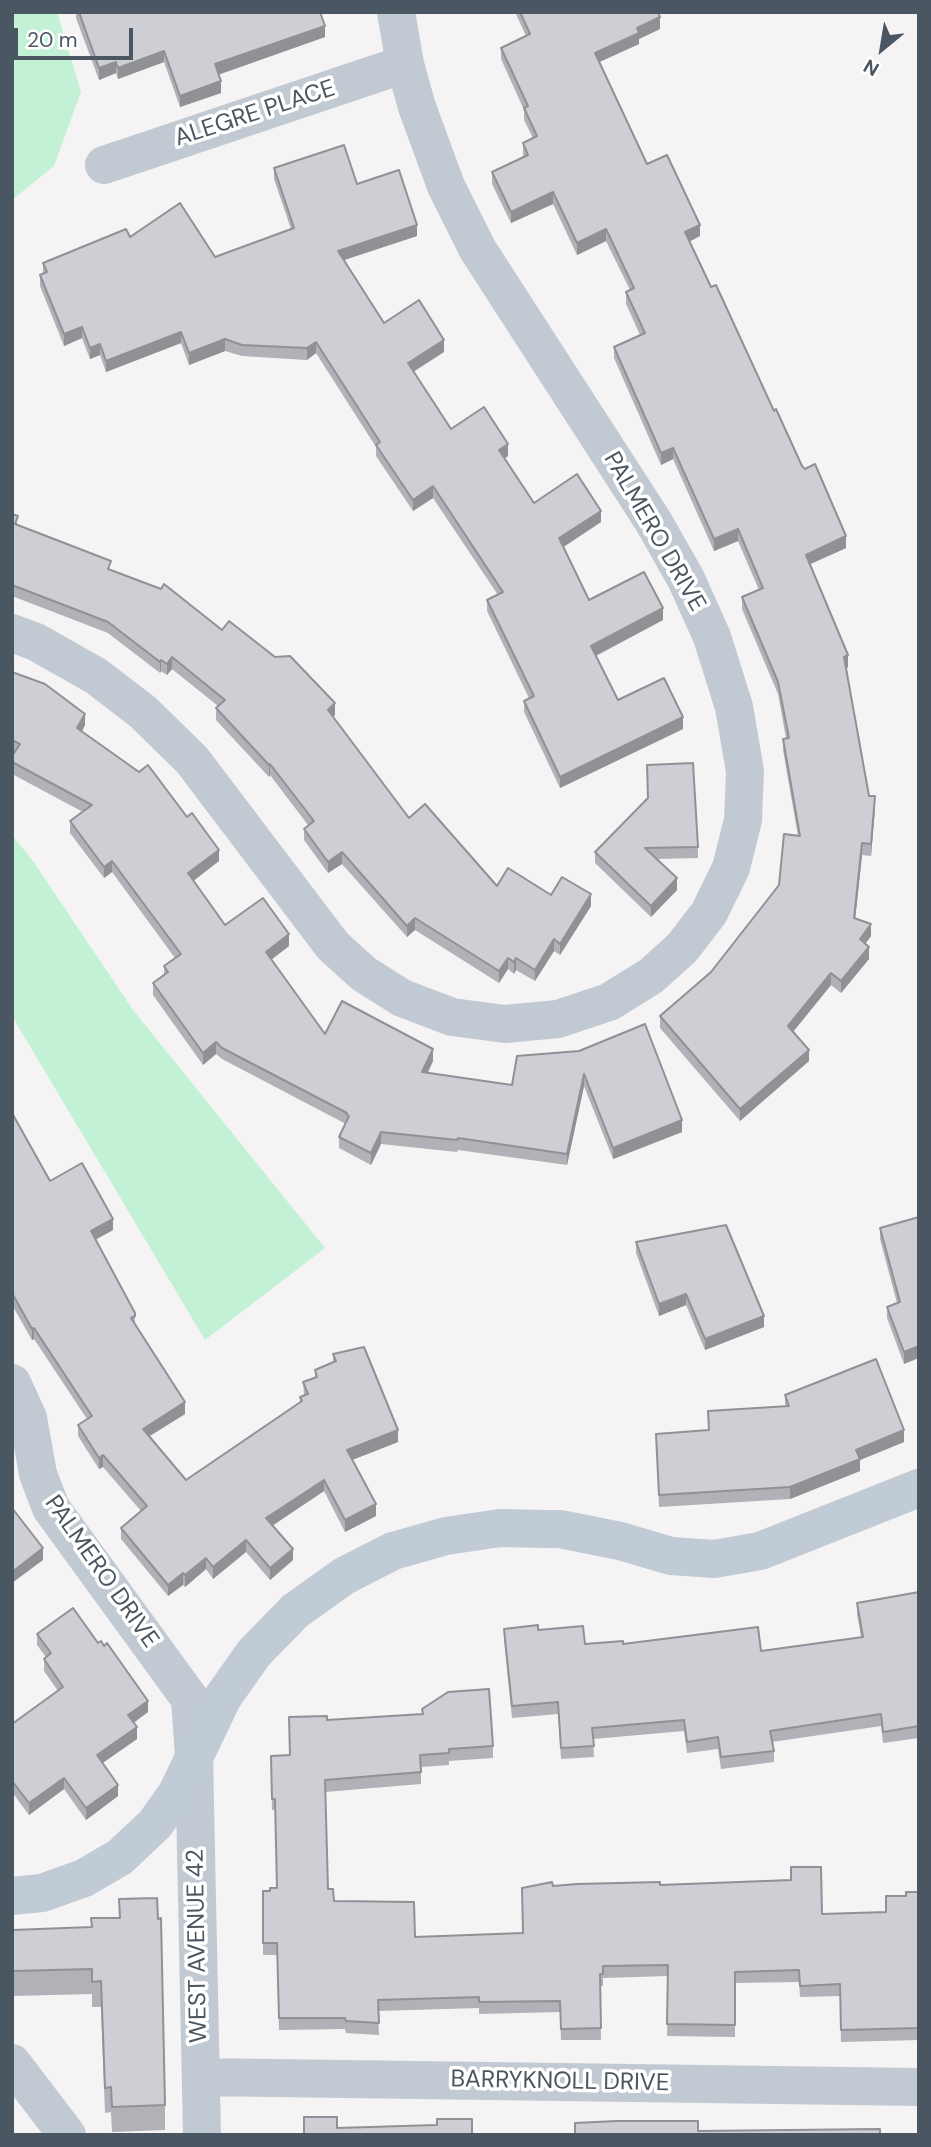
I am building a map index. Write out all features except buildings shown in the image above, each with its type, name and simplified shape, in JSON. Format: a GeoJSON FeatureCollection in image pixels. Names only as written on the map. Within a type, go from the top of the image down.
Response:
{"type":"FeatureCollection","features":[{"type":"Feature","properties":{"kind":"street","name":"PALMERO DRIVE"},"geometry":{"type":"LineString","coordinates":[[12,633],[36,642],[96,676],[144,712],[192,760],[334,946],[364,974],[402,998],[452,1017],[505,1024],[558,1019],[609,1002],[651,976],[682,948],[709,913],[731,868],[743,820],[745,771],[734,707],[712,637],[686,579],[653,521],[478,250],[446,186],[417,107],[405,64],[396,12]]}},
{"type":"Feature","properties":{"kind":"street","name":"ALEGRE PLACE"},"geometry":{"type":"LineString","coordinates":[[104,164],[405,64]]}},
{"type":"Feature","properties":{"kind":"street","name":"PALMERO DRIVE"},"geometry":{"type":"LineString","coordinates":[[12,1383],[29,1418],[38,1474],[51,1508],[190,1699],[194,1757]]}},
{"type":"Feature","properties":{"kind":"street"},"geometry":{"type":"LineString","coordinates":[[12,1896],[42,1893],[84,1878],[120,1857],[155,1824],[177,1793],[223,1698],[254,1653],[295,1611],[344,1576],[393,1551],[446,1536],[500,1528],[560,1529],[671,1556],[714,1559],[760,1551],[919,1488]]}},
{"type":"Feature","properties":{"kind":"street","name":"WEST AVENUE 42"},"geometry":{"type":"LineString","coordinates":[[194,1757],[202,2135]]}},
{"type":"Feature","properties":{"kind":"street"},"geometry":{"type":"LineString","coordinates":[[12,2063],[67,2135]]}},
{"type":"Feature","properties":{"kind":"street","name":"BARRYKNOLL DRIVE"},"geometry":{"type":"LineString","coordinates":[[201,2077],[919,2087]]}},
{"type":"Feature","properties":{"kind":"green space"},"geometry":{"type":"Polygon","coordinates":[[[12,12],[57,12],[81,92],[54,166],[12,200],[12,12]]]}},
{"type":"Feature","properties":{"kind":"green space"},"geometry":{"type":"Polygon","coordinates":[[[12,835],[33,861],[133,1010],[325,1248],[205,1340],[12,1016],[12,835]]]}}]}
